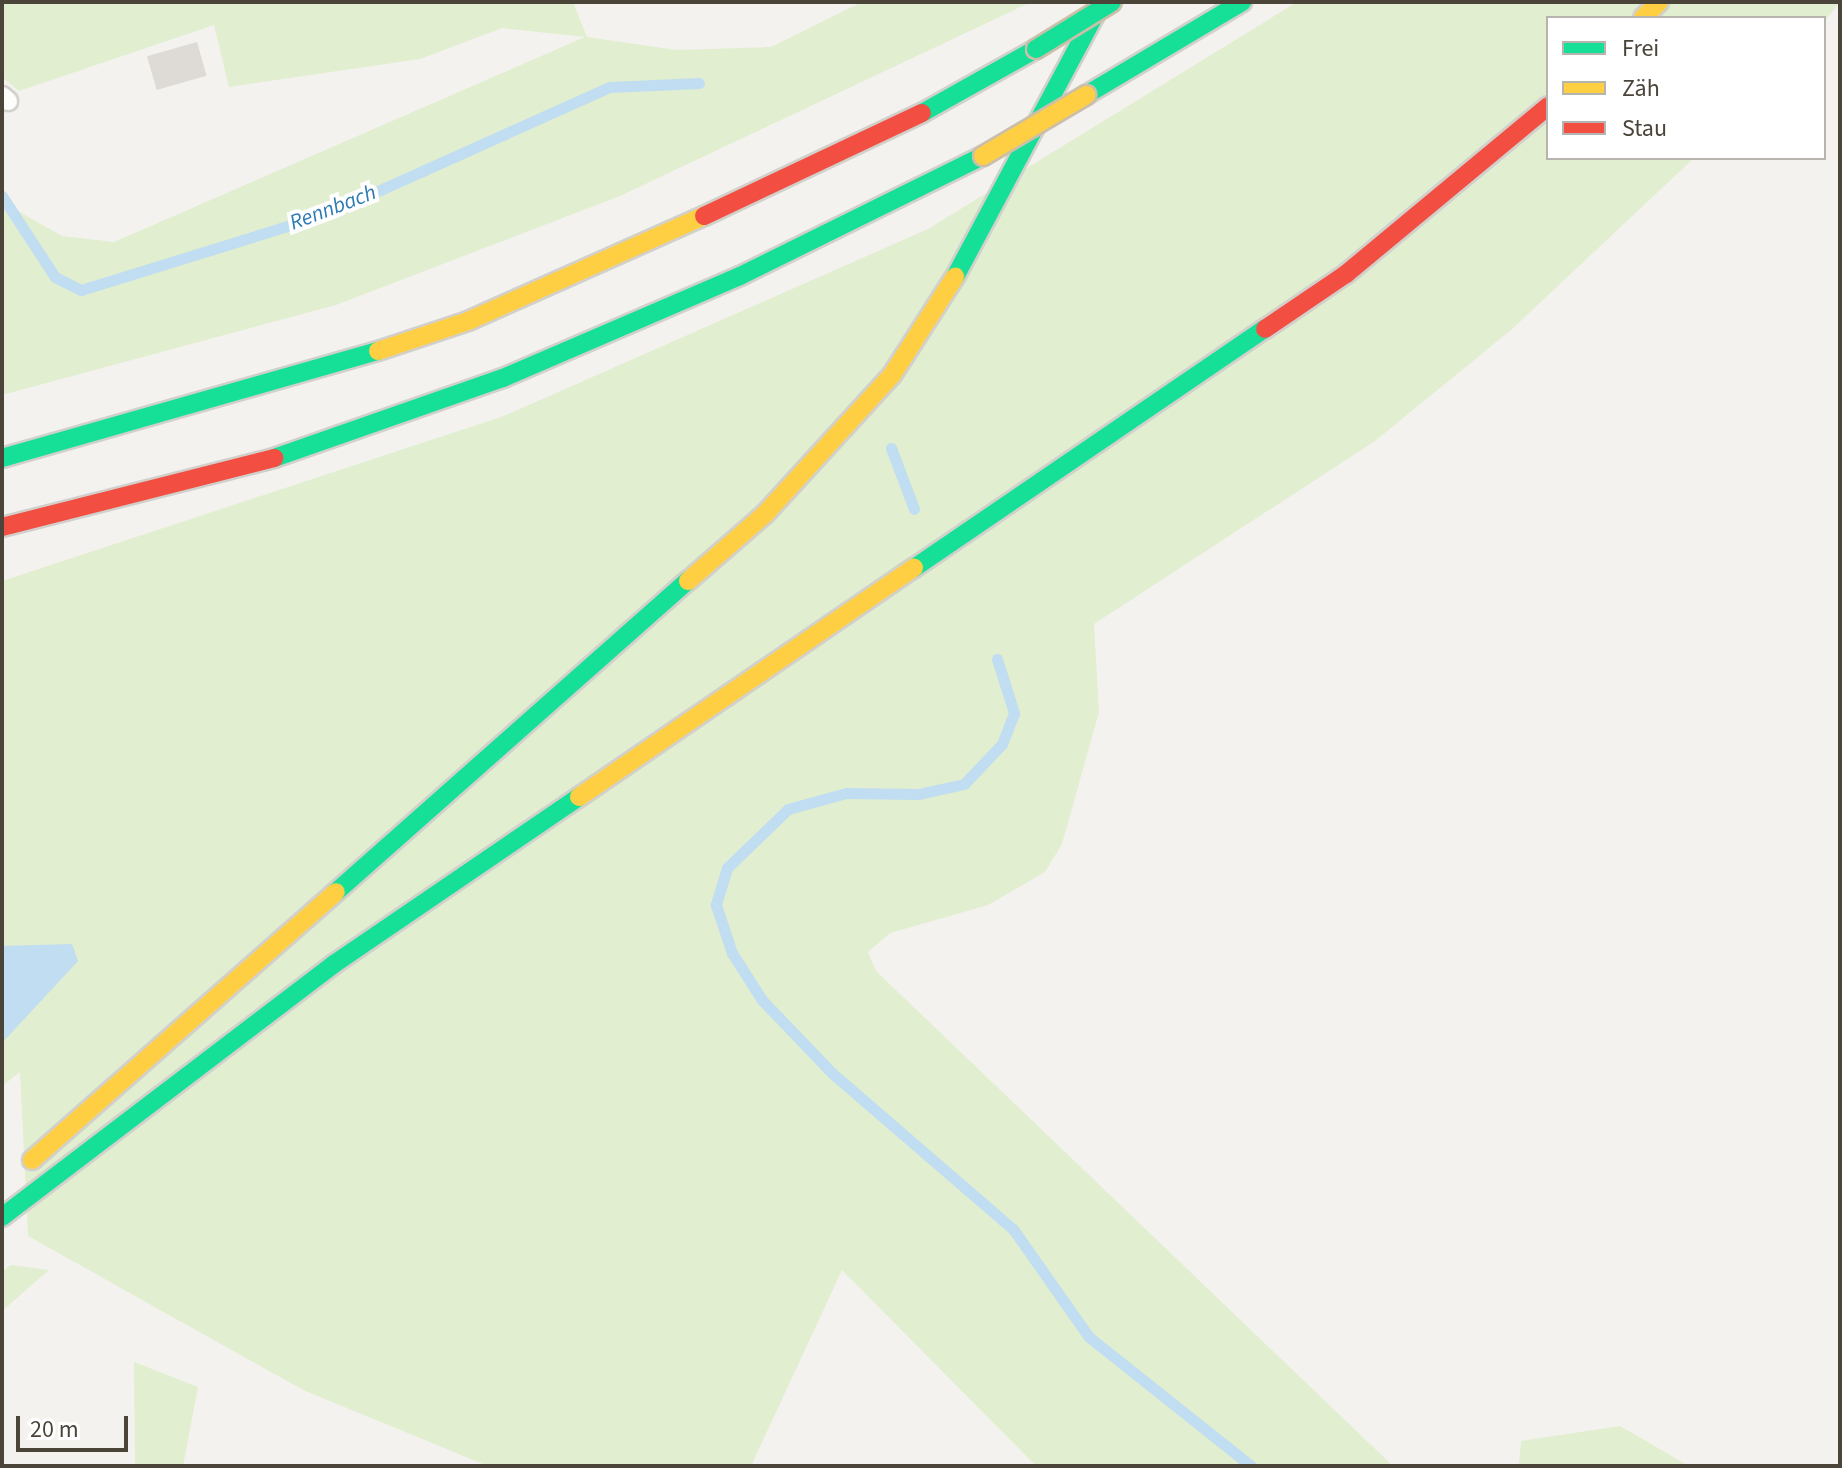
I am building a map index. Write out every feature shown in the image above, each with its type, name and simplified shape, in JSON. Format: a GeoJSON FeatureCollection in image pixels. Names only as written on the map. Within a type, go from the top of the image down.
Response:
{"type":"FeatureCollection","features":[{"type":"Feature","properties":{"kind":"highway"},"geometry":{"type":"LineString","coordinates":[[14,1176],[765,514],[892,375],[984,233],[1102,2]]}},
{"type":"Feature","properties":{"kind":"highway"},"geometry":{"type":"LineString","coordinates":[[2,458],[256,391],[483,315],[875,140],[1112,2]]}},
{"type":"Feature","properties":{"kind":"highway"},"geometry":{"type":"LineString","coordinates":[[2,527],[283,456],[503,378],[754,270],[983,156],[1242,2]]}},
{"type":"Feature","properties":{"kind":"highway"},"geometry":{"type":"LineString","coordinates":[[2,1217],[334,964],[1346,274],[1546,108]]}},
{"type":"Feature","properties":{"kind":"green space"},"geometry":{"type":"Polygon","coordinates":[[[2,2],[573,2],[587,37],[677,50],[771,47],[862,2],[1031,2],[620,196],[336,305],[2,395],[2,202],[62,236],[114,242],[585,37],[502,28],[420,59],[229,87],[214,25],[19,91],[2,77],[2,2]]]}},
{"type":"Feature","properties":{"kind":"green space"},"geometry":{"type":"Polygon","coordinates":[[[1297,2],[1840,2],[1826,20],[1826,16],[1546,16],[1546,160],[1692,160],[1511,330],[1375,441],[1094,624],[1099,712],[1062,844],[1045,872],[988,905],[890,933],[868,952],[876,971],[1393,1466],[1036,1466],[842,1270],[751,1466],[488,1466],[303,1390],[28,1236],[20,1072],[2,1086],[2,581],[504,416],[928,229],[1297,2]]]}},
{"type":"Feature","properties":{"kind":"green space"},"geometry":{"type":"Polygon","coordinates":[[[11,1265],[49,1270],[2,1311],[2,1272],[11,1265]]]}},
{"type":"Feature","properties":{"kind":"green space"},"geometry":{"type":"Polygon","coordinates":[[[134,1362],[198,1387],[183,1466],[135,1466],[134,1362]]]}},
{"type":"Feature","properties":{"kind":"green space"},"geometry":{"type":"Polygon","coordinates":[[[1620,1426],[1689,1466],[1519,1466],[1521,1441],[1620,1426]]]}},
{"type":"Feature","properties":{"kind":"water"},"geometry":{"type":"Polygon","coordinates":[[[72,944],[78,961],[2,1043],[2,946],[72,944]]]}},
{"type":"Feature","properties":{"kind":"building"},"geometry":{"type":"Polygon","coordinates":[[[197,42],[207,76],[157,90],[147,56],[197,42]]]}},
{"type":"Feature","properties":{"kind":"waterway","name":"Rennbach"},"geometry":{"type":"LineString","coordinates":[[2,196],[55,277],[81,290],[329,213],[610,87],[699,83]]}},
{"type":"Feature","properties":{"kind":"waterway"},"geometry":{"type":"LineString","coordinates":[[891,448],[914,509]]}},
{"type":"Feature","properties":{"kind":"waterway"},"geometry":{"type":"LineString","coordinates":[[997,659],[1014,713],[1002,744],[964,784],[918,794],[846,793],[788,809],[727,868],[716,905],[732,953],[762,1000],[832,1073],[1013,1229],[1089,1337],[1251,1466]]}},
{"type":"Feature","properties":{"kind":"traffic: fast"},"geometry":{"type":"LineString","coordinates":[[955,277],[1102,2]]}},
{"type":"Feature","properties":{"kind":"traffic: fast"},"geometry":{"type":"LineString","coordinates":[[1036,49],[1112,2]]}},
{"type":"Feature","properties":{"kind":"traffic: fast"},"geometry":{"type":"LineString","coordinates":[[1086,95],[1242,2]]}},
{"type":"Feature","properties":{"kind":"traffic: fast"},"geometry":{"type":"LineString","coordinates":[[922,113],[1036,49]]}},
{"type":"Feature","properties":{"kind":"traffic: fast"},"geometry":{"type":"LineString","coordinates":[[274,458],[503,378],[740,276],[983,156]]}},
{"type":"Feature","properties":{"kind":"traffic: fast"},"geometry":{"type":"LineString","coordinates":[[914,568],[1265,329]]}},
{"type":"Feature","properties":{"kind":"traffic: fast"},"geometry":{"type":"LineString","coordinates":[[2,458],[378,351]]}},
{"type":"Feature","properties":{"kind":"traffic: fast"},"geometry":{"type":"LineString","coordinates":[[336,892],[688,581]]}},
{"type":"Feature","properties":{"kind":"traffic: fast"},"geometry":{"type":"LineString","coordinates":[[2,1217],[334,964],[579,797]]}},
{"type":"Feature","properties":{"kind":"traffic: slow"},"geometry":{"type":"LineString","coordinates":[[1645,16],[1659,2]]}},
{"type":"Feature","properties":{"kind":"traffic: slow"},"geometry":{"type":"LineString","coordinates":[[983,156],[1086,95]]}},
{"type":"Feature","properties":{"kind":"traffic: slow"},"geometry":{"type":"LineString","coordinates":[[378,351],[468,321],[704,216]]}},
{"type":"Feature","properties":{"kind":"traffic: slow"},"geometry":{"type":"LineString","coordinates":[[688,581],[765,514],[892,375],[955,277]]}},
{"type":"Feature","properties":{"kind":"traffic: slow"},"geometry":{"type":"LineString","coordinates":[[579,797],[914,568]]}},
{"type":"Feature","properties":{"kind":"traffic: slow"},"geometry":{"type":"LineString","coordinates":[[32,1160],[336,892]]}},
{"type":"Feature","properties":{"kind":"traffic: jam"},"geometry":{"type":"LineString","coordinates":[[1265,329],[1346,274],[1546,108]]}},
{"type":"Feature","properties":{"kind":"traffic: jam"},"geometry":{"type":"LineString","coordinates":[[704,216],[922,113]]}},
{"type":"Feature","properties":{"kind":"traffic: jam"},"geometry":{"type":"LineString","coordinates":[[2,527],[274,458]]}}]}
